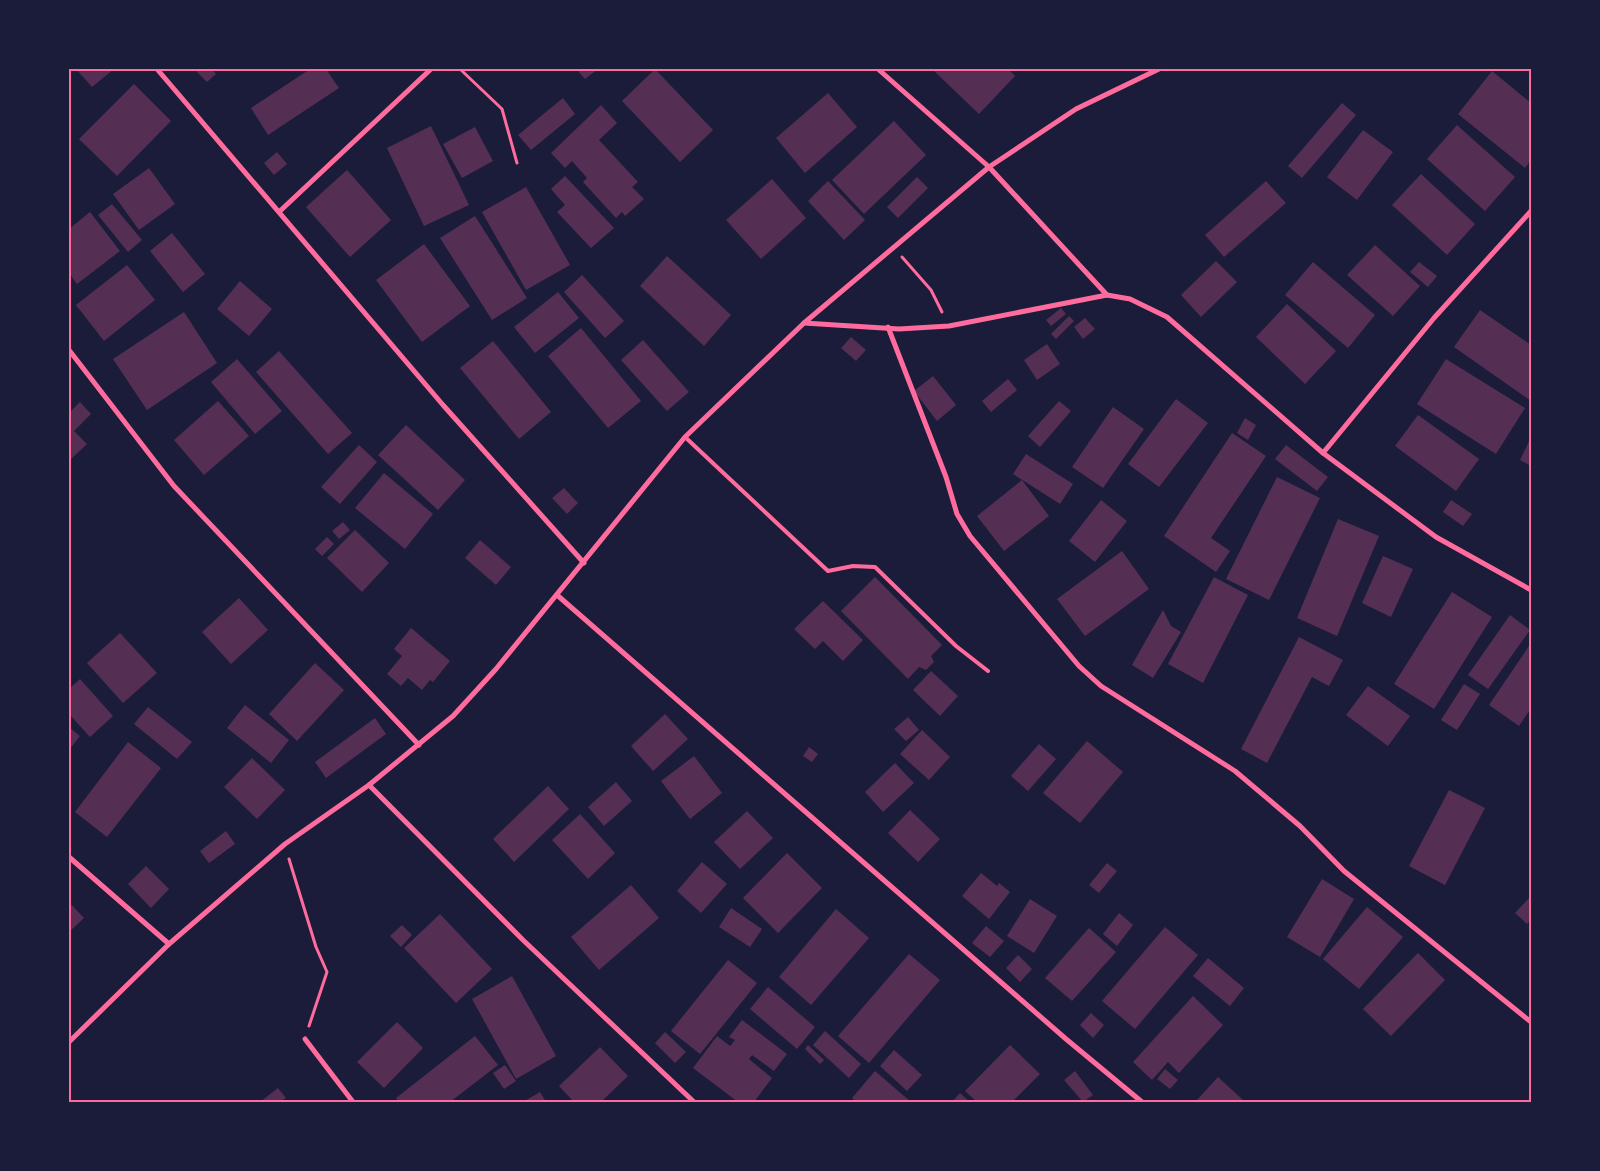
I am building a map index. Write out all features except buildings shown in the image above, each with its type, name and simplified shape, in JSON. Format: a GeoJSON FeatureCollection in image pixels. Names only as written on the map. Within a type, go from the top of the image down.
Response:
{"type":"FeatureCollection","features":[{"type":"Feature","properties":{"kind":"street"},"geometry":{"type":"LineString","coordinates":[[158,69],[443,405],[584,563]]}},
{"type":"Feature","properties":{"kind":"street"},"geometry":{"type":"LineString","coordinates":[[279,212],[431,69]]}},
{"type":"Feature","properties":{"kind":"street"},"geometry":{"type":"LineString","coordinates":[[878,69],[989,167],[1107,294]]}},
{"type":"Feature","properties":{"kind":"street"},"geometry":{"type":"LineString","coordinates":[[69,1042],[169,944],[285,844],[369,786],[453,716],[584,563],[685,437],[804,323],[989,167],[1076,109],[1159,69]]}},
{"type":"Feature","properties":{"kind":"street"},"geometry":{"type":"LineString","coordinates":[[1323,453],[1434,318],[1531,211]]}},
{"type":"Feature","properties":{"kind":"street"},"geometry":{"type":"LineString","coordinates":[[804,323],[899,329],[949,326],[1107,294],[1130,299],[1167,317],[1323,453],[1436,537],[1531,590]]}},
{"type":"Feature","properties":{"kind":"street"},"geometry":{"type":"LineString","coordinates":[[888,327],[946,477],[957,514],[970,536],[1079,666],[1101,686],[1235,770],[1300,826],[1344,871],[1531,1022]]}},
{"type":"Feature","properties":{"kind":"street"},"geometry":{"type":"LineString","coordinates":[[69,350],[174,486],[419,745]]}},
{"type":"Feature","properties":{"kind":"street"},"geometry":{"type":"LineString","coordinates":[[557,595],[1066,1039],[1142,1102]]}},
{"type":"Feature","properties":{"kind":"street"},"geometry":{"type":"LineString","coordinates":[[369,786],[523,940],[694,1102]]}},
{"type":"Feature","properties":{"kind":"street"},"geometry":{"type":"LineString","coordinates":[[69,857],[169,944]]}},
{"type":"Feature","properties":{"kind":"street"},"geometry":{"type":"LineString","coordinates":[[305,1039],[353,1102]]}},
{"type":"Feature","properties":{"kind":"lane"},"geometry":{"type":"LineString","coordinates":[[685,437],[828,571],[853,566],[875,566],[956,646],[988,671]]}},
{"type":"Feature","properties":{"kind":"path"},"geometry":{"type":"LineString","coordinates":[[460,69],[502,109],[517,163]]}},
{"type":"Feature","properties":{"kind":"path"},"geometry":{"type":"LineString","coordinates":[[893,247],[931,290],[949,326]]}},
{"type":"Feature","properties":{"kind":"path"},"geometry":{"type":"LineString","coordinates":[[285,844],[316,948],[327,972],[305,1039]]}}]}
